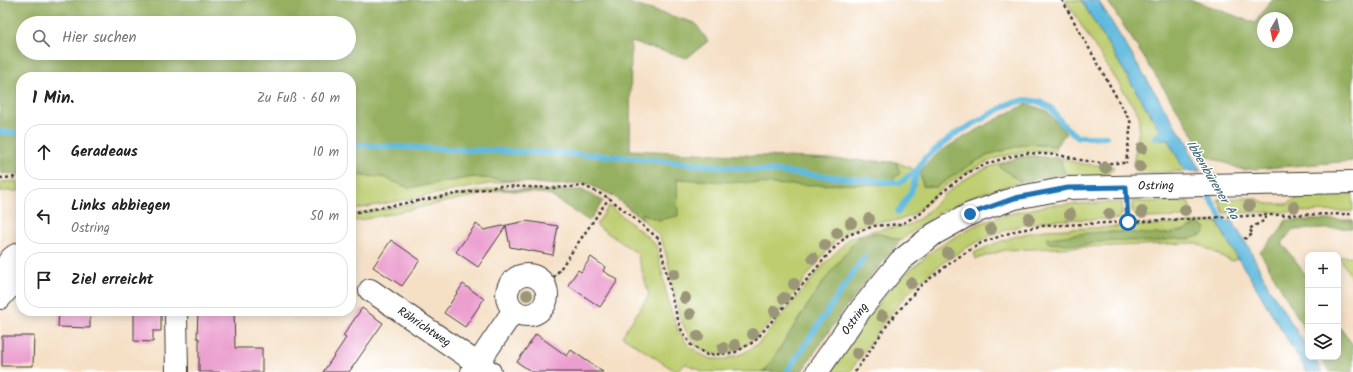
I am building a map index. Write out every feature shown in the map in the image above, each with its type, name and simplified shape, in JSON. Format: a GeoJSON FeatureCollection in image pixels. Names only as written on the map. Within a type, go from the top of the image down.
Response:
{"type":"FeatureCollection","features":[{"type":"Feature","properties":{"kind":"street","name":"Ostring"},"geometry":{"type":"LineString","coordinates":[[817,372],[861,309],[900,261],[934,234],[970,214],[1015,198],[1068,188],[1353,182]]}},
{"type":"Feature","properties":{"kind":"street"},"geometry":{"type":"LineString","coordinates":[[11,289],[6,268],[11,257],[16,255]]}},
{"type":"Feature","properties":{"kind":"street"},"geometry":{"type":"LineString","coordinates":[[523,275],[529,275],[541,280],[544,285],[547,297],[545,303],[537,312],[525,315],[519,314],[514,310],[508,300],[508,287],[512,282],[523,275]]}},
{"type":"Feature","properties":{"kind":"street","name":"Röhrichtweg"},"geometry":{"type":"LineString","coordinates":[[370,290],[480,369],[514,310]]}},
{"type":"Feature","properties":{"kind":"street"},"geometry":{"type":"LineString","coordinates":[[176,316],[177,372]]}},
{"type":"Feature","properties":{"kind":"path"},"geometry":{"type":"LineString","coordinates":[[356,212],[500,186],[555,188],[584,186],[609,198],[659,239],[673,304],[681,329],[691,344],[707,354],[734,353],[755,341],[831,251],[848,235],[874,226],[901,224],[920,214],[940,194],[967,173],[988,163],[1028,153],[1059,155],[1100,163],[1126,163],[1131,123],[1062,0]]}},
{"type":"Feature","properties":{"kind":"path"},"geometry":{"type":"LineString","coordinates":[[0,178],[16,177]]}},
{"type":"Feature","properties":{"kind":"path"},"geometry":{"type":"LineString","coordinates":[[1126,187],[1128,222]]}},
{"type":"Feature","properties":{"kind":"path"},"geometry":{"type":"LineString","coordinates":[[544,285],[556,275],[609,198]]}},
{"type":"Feature","properties":{"kind":"path"},"geometry":{"type":"LineString","coordinates":[[855,372],[890,321],[920,286],[957,258],[981,243],[1015,231],[1041,226],[1265,215],[1353,214]]}},
{"type":"Feature","properties":{"kind":"path"},"geometry":{"type":"LineString","coordinates":[[1244,239],[1252,234],[1249,229],[1265,220],[1265,215]]}},
{"type":"Feature","properties":{"kind":"green space"},"geometry":{"type":"Polygon","coordinates":[[[0,0],[628,0],[628,3],[695,23],[708,41],[687,58],[631,42],[630,150],[896,162],[900,173],[888,184],[789,185],[677,179],[678,216],[658,220],[642,213],[642,219],[612,195],[585,183],[556,185],[473,177],[409,188],[383,177],[356,175],[356,72],[16,72],[16,174],[0,173],[0,0]]]}},
{"type":"Feature","properties":{"kind":"green space"},"geometry":{"type":"Polygon","coordinates":[[[1065,0],[1081,0],[1160,130],[1159,136],[1168,140],[1185,171],[1142,173],[1135,170],[1133,165],[1139,130],[1139,115],[1065,0]]]}},
{"type":"Feature","properties":{"kind":"green space"},"geometry":{"type":"Polygon","coordinates":[[[1107,0],[1192,0],[1255,23],[1257,20],[1257,48],[1293,48],[1293,12],[1263,12],[1272,0],[1353,0],[1353,161],[1243,170],[1207,156],[1107,0]]]}},
{"type":"Feature","properties":{"kind":"green space"},"geometry":{"type":"Polygon","coordinates":[[[1027,104],[1047,111],[1066,133],[1056,146],[1026,144],[994,153],[976,161],[936,187],[923,186],[920,172],[939,153],[953,143],[1027,104]]]}},
{"type":"Feature","properties":{"kind":"green space"},"geometry":{"type":"Polygon","coordinates":[[[1026,144],[1056,146],[1055,151],[1017,153],[995,159],[972,169],[947,185],[919,210],[908,217],[898,220],[864,224],[845,233],[826,251],[776,316],[760,333],[739,349],[722,353],[708,352],[697,345],[688,334],[677,305],[668,262],[662,242],[657,233],[646,223],[641,213],[658,220],[676,179],[702,180],[900,173],[896,162],[920,172],[923,186],[936,187],[976,161],[993,153],[1026,144]]]}},
{"type":"Feature","properties":{"kind":"green space"},"geometry":{"type":"Polygon","coordinates":[[[1032,156],[1060,158],[1065,174],[1021,182],[1000,167],[999,164],[1020,157],[1032,156]]]}},
{"type":"Feature","properties":{"kind":"green space"},"geometry":{"type":"Polygon","coordinates":[[[1060,158],[1082,164],[1114,167],[1108,174],[1098,176],[1065,174],[1060,158]]]}},
{"type":"Feature","properties":{"kind":"green space"},"geometry":{"type":"Polygon","coordinates":[[[999,164],[1000,167],[1021,182],[976,195],[937,214],[901,240],[876,233],[823,282],[764,372],[701,372],[700,370],[686,364],[675,371],[622,336],[649,295],[637,253],[596,225],[609,206],[656,245],[669,305],[678,330],[688,345],[704,356],[712,359],[726,359],[744,353],[759,343],[827,261],[850,238],[876,230],[909,225],[922,217],[943,196],[962,181],[984,169],[999,164]]]}},
{"type":"Feature","properties":{"kind":"green space"},"geometry":{"type":"Polygon","coordinates":[[[356,175],[383,177],[409,188],[473,177],[513,181],[493,183],[356,209],[356,175]]]}},
{"type":"Feature","properties":{"kind":"green space"},"geometry":{"type":"Polygon","coordinates":[[[16,181],[16,191],[0,191],[0,182],[16,181]]]}},
{"type":"Feature","properties":{"kind":"green space"},"geometry":{"type":"Polygon","coordinates":[[[499,188],[502,190],[356,221],[356,214],[499,188]]]}},
{"type":"Feature","properties":{"kind":"green space"},"geometry":{"type":"Polygon","coordinates":[[[499,188],[546,191],[582,190],[603,201],[589,221],[548,194],[502,190],[499,188]]]}},
{"type":"Feature","properties":{"kind":"green space"},"geometry":{"type":"Polygon","coordinates":[[[1305,194],[1353,194],[1353,211],[1224,213],[1218,199],[1255,198],[1267,204],[1287,204],[1305,194]]]}},
{"type":"Feature","properties":{"kind":"green space"},"geometry":{"type":"Polygon","coordinates":[[[1188,201],[1193,215],[1187,217],[1138,218],[1132,210],[1132,202],[1188,201]]]}},
{"type":"Feature","properties":{"kind":"green space"},"geometry":{"type":"Polygon","coordinates":[[[1122,202],[1122,214],[1118,219],[1043,221],[1019,226],[992,235],[955,255],[918,283],[898,305],[850,372],[831,372],[867,319],[885,295],[900,279],[935,249],[974,226],[1001,216],[1050,205],[1122,202]]]}},
{"type":"Feature","properties":{"kind":"green space"},"geometry":{"type":"Polygon","coordinates":[[[1286,220],[1353,220],[1353,228],[1292,230],[1282,243],[1305,274],[1305,330],[1260,252],[1280,231],[1286,220]]]}},
{"type":"Feature","properties":{"kind":"green space"},"geometry":{"type":"Polygon","coordinates":[[[1217,222],[1238,259],[1231,261],[1196,243],[1005,250],[976,259],[974,253],[1009,238],[1045,230],[1217,222]]]}},
{"type":"Feature","properties":{"kind":"green space"},"geometry":{"type":"Polygon","coordinates":[[[1198,224],[1206,228],[1204,234],[1191,239],[1172,239],[1154,242],[1113,240],[1082,245],[1049,243],[1047,241],[1048,238],[1100,232],[1164,234],[1187,229],[1198,224]]]}},
{"type":"Feature","properties":{"kind":"green space"},"geometry":{"type":"Polygon","coordinates":[[[876,233],[901,240],[845,308],[801,372],[764,372],[823,282],[858,237],[876,233]]]}},
{"type":"Feature","properties":{"kind":"green space"},"geometry":{"type":"Polygon","coordinates":[[[1353,256],[1353,280],[1341,260],[1341,257],[1353,256]]]}},
{"type":"Feature","properties":{"kind":"green space"},"geometry":{"type":"Polygon","coordinates":[[[1341,329],[1353,345],[1353,372],[1330,372],[1323,360],[1341,360],[1341,329]]]}},
{"type":"Feature","properties":{"kind":"water"},"geometry":{"type":"Polygon","coordinates":[[[1081,0],[1098,0],[1178,130],[1189,144],[1189,152],[1201,171],[1185,171],[1168,140],[1161,140],[1159,136],[1160,130],[1081,0]]]}},
{"type":"Feature","properties":{"kind":"water"},"geometry":{"type":"Polygon","coordinates":[[[1232,221],[1249,248],[1268,286],[1305,344],[1305,360],[1315,360],[1322,372],[1307,372],[1217,222],[1232,221]]]}},
{"type":"Feature","properties":{"kind":"building"},"geometry":{"type":"Polygon","coordinates":[[[526,221],[558,226],[553,255],[510,247],[506,226],[478,267],[456,252],[476,224],[484,230],[526,221]]]}},
{"type":"Feature","properties":{"kind":"building"},"geometry":{"type":"Polygon","coordinates":[[[391,240],[420,260],[402,286],[373,267],[391,240]]]}},
{"type":"Feature","properties":{"kind":"building"},"geometry":{"type":"Polygon","coordinates":[[[591,257],[605,267],[603,271],[618,280],[600,307],[568,285],[578,270],[581,272],[591,257]]]}},
{"type":"Feature","properties":{"kind":"building"},"geometry":{"type":"Polygon","coordinates":[[[463,284],[484,299],[465,327],[444,313],[463,284]]]}},
{"type":"Feature","properties":{"kind":"building"},"geometry":{"type":"Polygon","coordinates":[[[362,308],[383,323],[349,372],[323,372],[346,338],[343,336],[362,308]]]}},
{"type":"Feature","properties":{"kind":"building"},"geometry":{"type":"Polygon","coordinates":[[[59,316],[90,316],[90,328],[58,327],[59,316]]]}},
{"type":"Feature","properties":{"kind":"building"},"geometry":{"type":"Polygon","coordinates":[[[134,316],[161,316],[161,331],[153,331],[153,342],[134,341],[134,316]]]}},
{"type":"Feature","properties":{"kind":"building"},"geometry":{"type":"Polygon","coordinates":[[[198,316],[234,316],[235,348],[262,348],[262,372],[199,372],[199,338],[197,338],[198,316]]]}},
{"type":"Feature","properties":{"kind":"building"},"geometry":{"type":"Polygon","coordinates":[[[536,334],[567,356],[571,350],[603,372],[532,372],[517,362],[536,334]]]}},
{"type":"Feature","properties":{"kind":"building"},"geometry":{"type":"Polygon","coordinates":[[[2,336],[34,336],[33,366],[2,366],[2,336]]]}},
{"type":"Feature","properties":{"kind":"waterway"},"geometry":{"type":"LineString","coordinates":[[356,145],[597,155],[900,183],[918,169],[924,159],[955,134],[1009,104],[1026,100],[1040,102],[1051,108],[1063,125],[1077,137],[1106,137]]}},
{"type":"Feature","properties":{"kind":"waterway"},"geometry":{"type":"LineString","coordinates":[[0,132],[16,133]]}},
{"type":"Feature","properties":{"kind":"waterway"},"geometry":{"type":"LineString","coordinates":[[1155,137],[1166,132]]}},
{"type":"Feature","properties":{"kind":"waterway"},"geometry":{"type":"LineString","coordinates":[[898,212],[911,192],[918,169]]}},
{"type":"Feature","properties":{"kind":"waterway","name":"Ibbenbürener Aa"},"geometry":{"type":"LineString","coordinates":[[1205,190],[1228,228]]}},
{"type":"Feature","properties":{"kind":"waterway"},"geometry":{"type":"LineString","coordinates":[[787,372],[864,257]]}},
{"type":"Feature","properties":{"kind":"route"},"geometry":{"type":"LineString","coordinates":[[970,214],[1015,198],[1068,188],[1126,187],[1128,222]]}}]}
